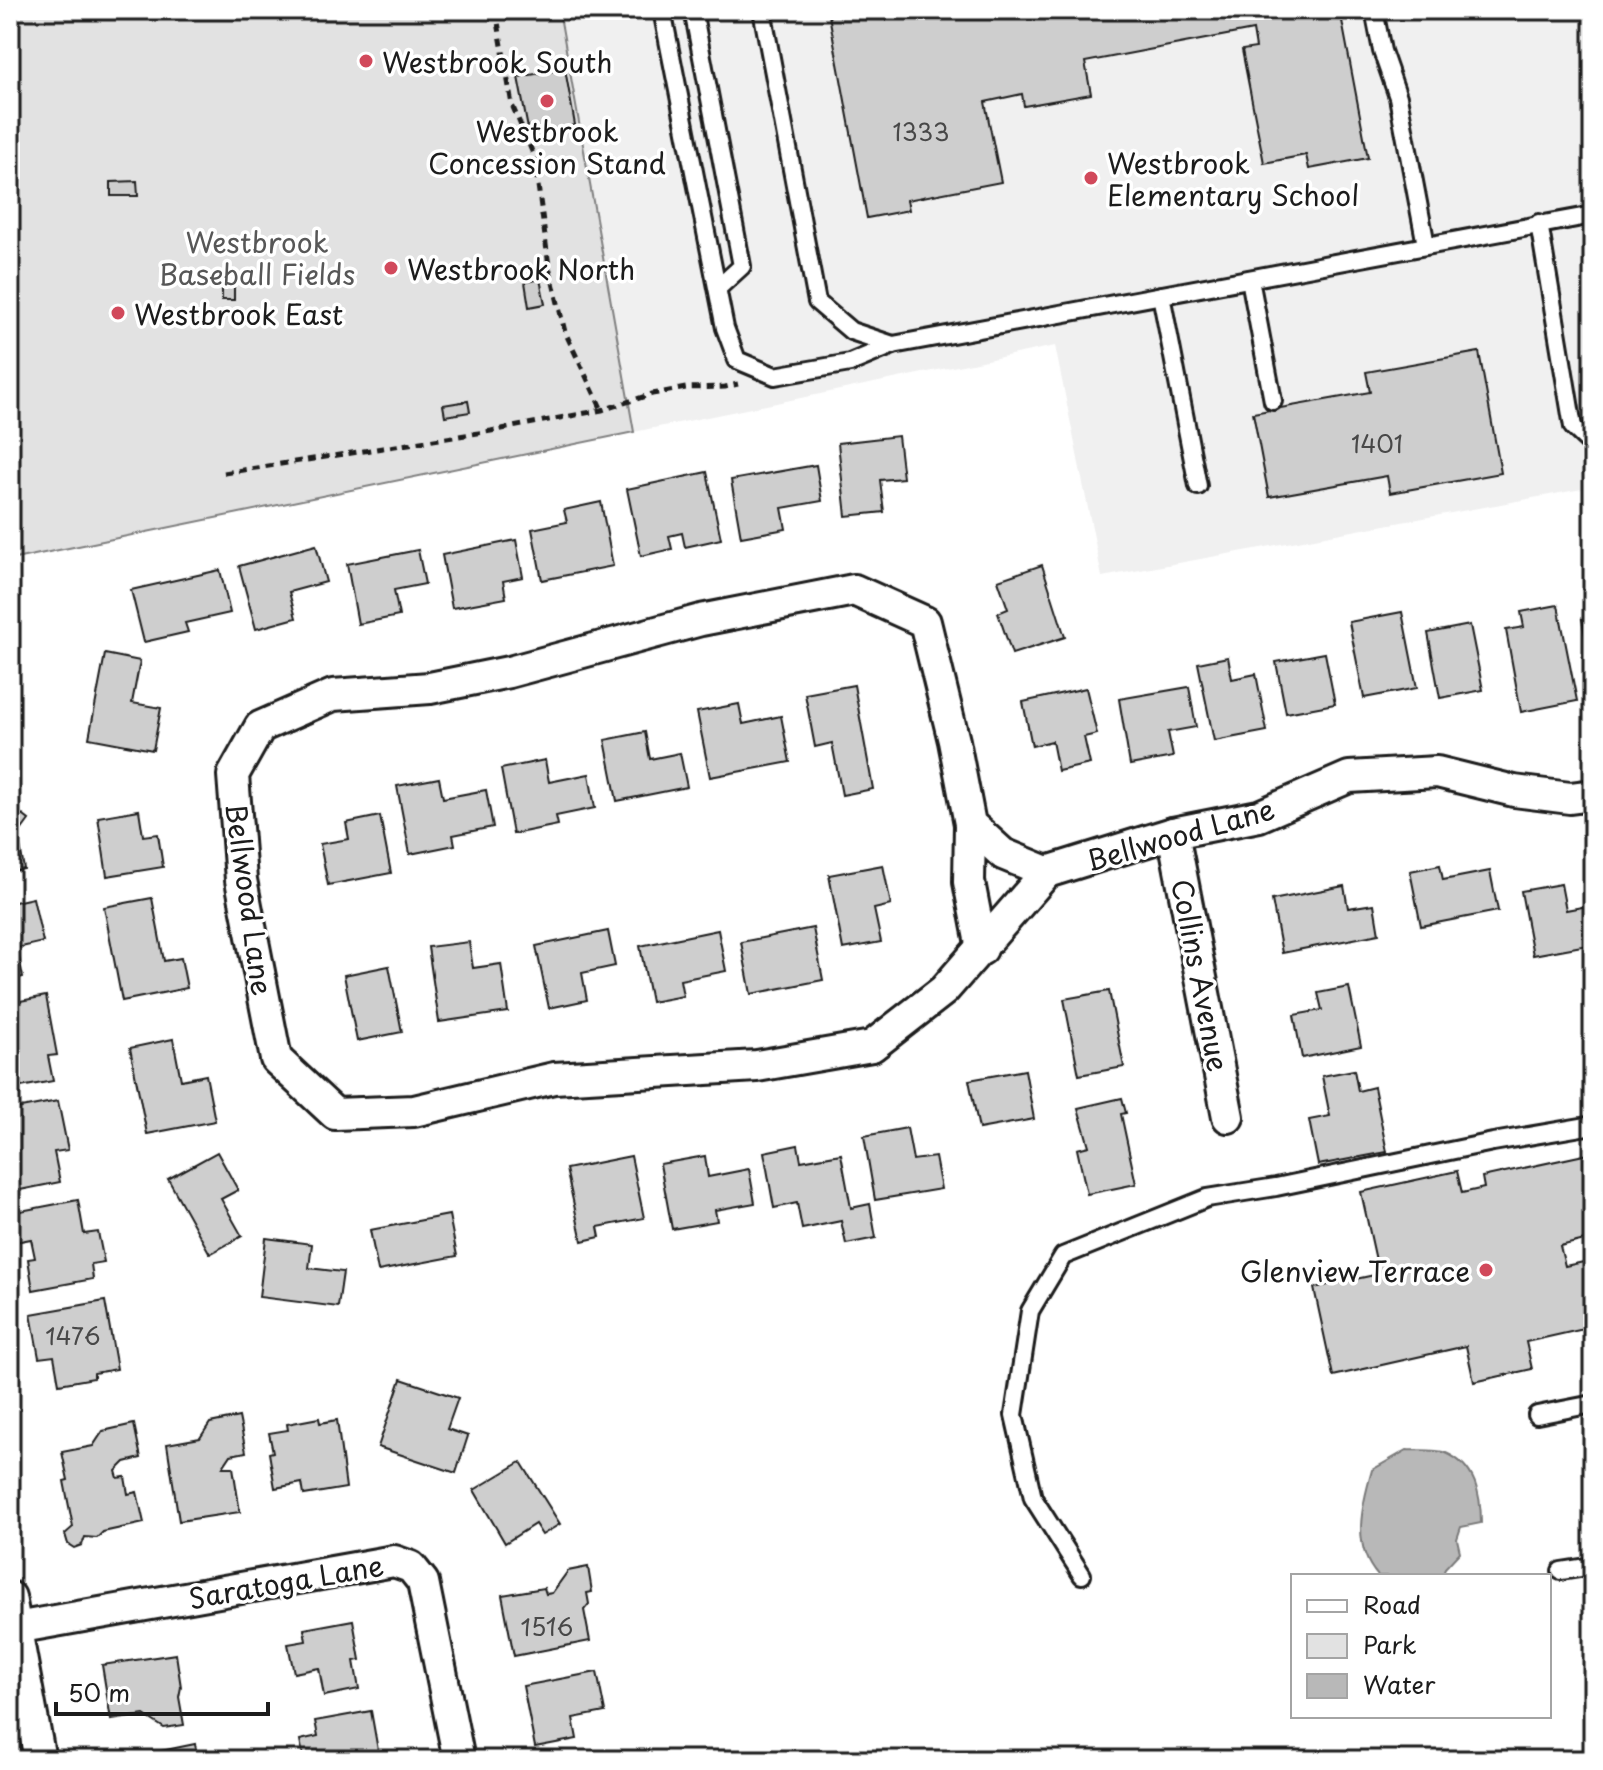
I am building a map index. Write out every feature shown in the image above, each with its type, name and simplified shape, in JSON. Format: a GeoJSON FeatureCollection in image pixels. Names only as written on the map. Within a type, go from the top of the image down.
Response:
{"type":"FeatureCollection","features":[{"type":"Feature","properties":{"kind":"street","name":"Bellwood Lane"},"geometry":{"type":"LineString","coordinates":[[982,949],[969,882],[970,824],[954,741],[925,622],[854,590],[701,620],[509,672],[430,688],[333,695],[260,727],[233,775],[241,880],[276,1059],[335,1114],[414,1111],[554,1078],[757,1066],[872,1046],[944,990],[982,949],[1047,872],[1173,833],[1259,816],[1349,777],[1437,772],[1514,791],[1570,798],[1593,795]]}},
{"type":"Feature","properties":{"kind":"street","name":"Bellwood Lane"},"geometry":{"type":"LineString","coordinates":[[970,824],[1003,854],[1047,872]]}},
{"type":"Feature","properties":{"kind":"street","name":"Collins Avenue"},"geometry":{"type":"LineString","coordinates":[[1173,833],[1228,1117]]}},
{"type":"Feature","properties":{"kind":"street","name":"Saratoga Lane"},"geometry":{"type":"LineString","coordinates":[[13,1628],[394,1561],[411,1567],[423,1582],[459,1760]]}},
{"type":"Feature","properties":{"kind":"street"},"geometry":{"type":"LineString","coordinates":[[10,1597],[13,1628],[40,1760]]}},
{"type":"Feature","properties":{"kind":"lane"},"geometry":{"type":"LineString","coordinates":[[662,10],[725,328],[737,360],[775,376],[850,363],[893,345],[1593,215]]}},
{"type":"Feature","properties":{"kind":"lane"},"geometry":{"type":"LineString","coordinates":[[693,10],[742,266],[718,288]]}},
{"type":"Feature","properties":{"kind":"lane"},"geometry":{"type":"LineString","coordinates":[[762,10],[817,302],[851,331],[893,345]]}},
{"type":"Feature","properties":{"kind":"lane"},"geometry":{"type":"LineString","coordinates":[[1374,10],[1382,51],[1398,97],[1426,245]]}},
{"type":"Feature","properties":{"kind":"lane"},"geometry":{"type":"LineString","coordinates":[[1539,223],[1573,427],[1593,446]]}},
{"type":"Feature","properties":{"kind":"lane"},"geometry":{"type":"LineString","coordinates":[[1250,279],[1273,401]]}},
{"type":"Feature","properties":{"kind":"lane"},"geometry":{"type":"LineString","coordinates":[[1161,295],[1198,486]]}},
{"type":"Feature","properties":{"kind":"lane"},"geometry":{"type":"LineString","coordinates":[[1082,1575],[1033,1498],[1014,1415],[1030,1311],[1063,1256],[1207,1198],[1593,1125]]}},
{"type":"Feature","properties":{"kind":"lane"},"geometry":{"type":"LineString","coordinates":[[1537,1415],[1593,1404]]}},
{"type":"Feature","properties":{"kind":"lane"},"geometry":{"type":"LineString","coordinates":[[1561,1571],[1593,1566]]}},
{"type":"Feature","properties":{"kind":"path"},"geometry":{"type":"LineString","coordinates":[[496,10],[512,105],[534,156],[549,266],[565,332],[602,410]]}},
{"type":"Feature","properties":{"kind":"path"},"geometry":{"type":"LineString","coordinates":[[224,473],[475,434],[602,410],[652,394],[686,388],[725,387],[775,376]]}},
{"type":"Feature","properties":{"kind":"shaded area","name":"Westbrook Elementary School"},"geometry":{"type":"Polygon","coordinates":[[[559,10],[1593,10],[1593,487],[1102,577],[1055,346],[634,432],[559,10]]]}},
{"type":"Feature","properties":{"kind":"green space","name":"Westbrook Baseball Fields"},"geometry":{"type":"Polygon","coordinates":[[[10,10],[559,10],[634,432],[10,560],[10,10]]]}},
{"type":"Feature","properties":{"kind":"water"},"geometry":{"type":"Polygon","coordinates":[[[1407,1450],[1446,1453],[1470,1473],[1478,1492],[1481,1523],[1461,1527],[1457,1539],[1460,1552],[1445,1568],[1444,1574],[1377,1574],[1364,1552],[1361,1525],[1372,1470],[1407,1450]]]}},
{"type":"Feature","properties":{"kind":"building"},"geometry":{"type":"Polygon","coordinates":[[[828,10],[1340,10],[1368,158],[1309,169],[1306,155],[1264,163],[1242,50],[1256,48],[1253,30],[1085,62],[1091,94],[1024,106],[1022,94],[985,102],[1001,182],[907,200],[909,210],[867,218],[828,10]]]}},
{"type":"Feature","properties":{"kind":"building","name":"Westbrook Concession Stand"},"geometry":{"type":"Polygon","coordinates":[[[565,69],[575,125],[529,134],[518,77],[565,69]]]}},
{"type":"Feature","properties":{"kind":"building"},"geometry":{"type":"Polygon","coordinates":[[[137,181],[138,196],[111,196],[111,182],[137,181]]]}},
{"type":"Feature","properties":{"kind":"building"},"geometry":{"type":"Polygon","coordinates":[[[222,275],[234,276],[234,300],[222,300],[222,275]]]}},
{"type":"Feature","properties":{"kind":"building"},"geometry":{"type":"Polygon","coordinates":[[[540,279],[545,304],[529,307],[525,282],[540,279]]]}},
{"type":"Feature","properties":{"kind":"building"},"geometry":{"type":"Polygon","coordinates":[[[1479,352],[1501,473],[1390,493],[1387,476],[1269,497],[1253,413],[1370,392],[1366,372],[1479,352]]]}},
{"type":"Feature","properties":{"kind":"building"},"geometry":{"type":"Polygon","coordinates":[[[468,401],[470,412],[445,416],[443,405],[468,401]]]}},
{"type":"Feature","properties":{"kind":"building"},"geometry":{"type":"Polygon","coordinates":[[[898,436],[903,478],[880,480],[884,512],[846,516],[838,443],[898,436]]]}},
{"type":"Feature","properties":{"kind":"building"},"geometry":{"type":"Polygon","coordinates":[[[816,465],[822,501],[782,508],[786,529],[741,537],[731,480],[816,465]]]}},
{"type":"Feature","properties":{"kind":"building"},"geometry":{"type":"Polygon","coordinates":[[[707,472],[721,539],[685,547],[682,533],[669,536],[672,549],[641,556],[627,489],[707,472]]]}},
{"type":"Feature","properties":{"kind":"building"},"geometry":{"type":"Polygon","coordinates":[[[601,502],[613,566],[542,580],[532,529],[567,522],[564,510],[601,502]]]}},
{"type":"Feature","properties":{"kind":"building"},"geometry":{"type":"Polygon","coordinates":[[[516,540],[523,577],[503,581],[506,598],[452,608],[442,555],[516,540]]]}},
{"type":"Feature","properties":{"kind":"building"},"geometry":{"type":"Polygon","coordinates":[[[316,545],[326,582],[289,592],[296,618],[256,629],[239,566],[316,545]]]}},
{"type":"Feature","properties":{"kind":"building"},"geometry":{"type":"Polygon","coordinates":[[[418,550],[425,584],[394,590],[399,616],[358,624],[347,564],[418,550]]]}},
{"type":"Feature","properties":{"kind":"building"},"geometry":{"type":"Polygon","coordinates":[[[1042,565],[1065,637],[1012,654],[998,613],[1008,609],[998,580],[1042,565]]]}},
{"type":"Feature","properties":{"kind":"building"},"geometry":{"type":"Polygon","coordinates":[[[220,570],[230,613],[185,623],[188,632],[144,642],[131,590],[220,570]]]}},
{"type":"Feature","properties":{"kind":"building"},"geometry":{"type":"Polygon","coordinates":[[[1558,605],[1577,701],[1521,712],[1506,630],[1524,627],[1521,612],[1558,605]]]}},
{"type":"Feature","properties":{"kind":"building"},"geometry":{"type":"Polygon","coordinates":[[[1402,612],[1417,688],[1364,698],[1349,622],[1402,612]]]}},
{"type":"Feature","properties":{"kind":"building"},"geometry":{"type":"Polygon","coordinates":[[[1593,618],[1593,678],[1582,619],[1593,618]]]}},
{"type":"Feature","properties":{"kind":"building"},"geometry":{"type":"Polygon","coordinates":[[[1470,625],[1483,690],[1440,698],[1428,633],[1470,625]]]}},
{"type":"Feature","properties":{"kind":"building"},"geometry":{"type":"Polygon","coordinates":[[[1325,653],[1335,704],[1286,713],[1276,662],[1325,653]]]}},
{"type":"Feature","properties":{"kind":"building"},"geometry":{"type":"Polygon","coordinates":[[[105,654],[140,661],[132,703],[161,708],[153,750],[89,738],[105,654]]]}},
{"type":"Feature","properties":{"kind":"building"},"geometry":{"type":"Polygon","coordinates":[[[1228,657],[1232,679],[1256,674],[1267,731],[1214,741],[1198,663],[1228,657]]]}},
{"type":"Feature","properties":{"kind":"building"},"geometry":{"type":"Polygon","coordinates":[[[854,685],[873,789],[842,795],[832,743],[815,747],[805,694],[854,685]]]}},
{"type":"Feature","properties":{"kind":"building"},"geometry":{"type":"Polygon","coordinates":[[[1189,687],[1196,727],[1168,732],[1173,757],[1130,765],[1119,699],[1189,687]]]}},
{"type":"Feature","properties":{"kind":"building"},"geometry":{"type":"Polygon","coordinates":[[[1086,688],[1097,734],[1084,737],[1090,764],[1058,771],[1052,741],[1032,746],[1023,702],[1086,688]]]}},
{"type":"Feature","properties":{"kind":"building"},"geometry":{"type":"Polygon","coordinates":[[[739,704],[743,724],[781,716],[790,762],[710,777],[697,712],[739,704]]]}},
{"type":"Feature","properties":{"kind":"building"},"geometry":{"type":"Polygon","coordinates":[[[645,732],[650,759],[680,753],[687,787],[617,801],[605,740],[645,732]]]}},
{"type":"Feature","properties":{"kind":"building"},"geometry":{"type":"Polygon","coordinates":[[[545,760],[549,782],[589,774],[595,808],[556,816],[558,825],[513,834],[501,769],[545,760]]]}},
{"type":"Feature","properties":{"kind":"building"},"geometry":{"type":"Polygon","coordinates":[[[439,778],[443,798],[486,790],[493,827],[453,835],[455,845],[410,854],[397,786],[439,778]]]}},
{"type":"Feature","properties":{"kind":"building"},"geometry":{"type":"Polygon","coordinates":[[[10,805],[29,820],[18,835],[24,869],[10,872],[10,805]]]}},
{"type":"Feature","properties":{"kind":"building"},"geometry":{"type":"Polygon","coordinates":[[[139,810],[143,836],[158,834],[163,867],[107,876],[98,817],[139,810]]]}},
{"type":"Feature","properties":{"kind":"building"},"geometry":{"type":"Polygon","coordinates":[[[380,816],[391,873],[328,885],[320,844],[349,839],[346,823],[380,816]]]}},
{"type":"Feature","properties":{"kind":"building"},"geometry":{"type":"Polygon","coordinates":[[[883,865],[891,905],[874,909],[881,942],[843,949],[829,875],[883,865]]]}},
{"type":"Feature","properties":{"kind":"building"},"geometry":{"type":"Polygon","coordinates":[[[1440,865],[1443,880],[1490,871],[1498,911],[1421,926],[1410,871],[1440,865]]]}},
{"type":"Feature","properties":{"kind":"building"},"geometry":{"type":"Polygon","coordinates":[[[1561,884],[1566,910],[1593,905],[1593,944],[1533,955],[1521,891],[1561,884]]]}},
{"type":"Feature","properties":{"kind":"building"},"geometry":{"type":"Polygon","coordinates":[[[1344,886],[1348,908],[1374,904],[1379,934],[1282,953],[1272,900],[1344,886]]]}},
{"type":"Feature","properties":{"kind":"building"},"geometry":{"type":"Polygon","coordinates":[[[33,898],[43,942],[17,948],[23,977],[10,980],[10,903],[33,898]]]}},
{"type":"Feature","properties":{"kind":"building"},"geometry":{"type":"Polygon","coordinates":[[[152,898],[164,961],[181,958],[187,988],[122,1001],[104,907],[152,898]]]}},
{"type":"Feature","properties":{"kind":"building"},"geometry":{"type":"Polygon","coordinates":[[[813,928],[823,980],[751,994],[741,942],[813,928]]]}},
{"type":"Feature","properties":{"kind":"building"},"geometry":{"type":"Polygon","coordinates":[[[718,930],[726,971],[680,980],[683,996],[651,1002],[640,946],[718,930]]]}},
{"type":"Feature","properties":{"kind":"building"},"geometry":{"type":"Polygon","coordinates":[[[608,931],[615,966],[582,973],[587,1000],[549,1008],[536,946],[608,931]]]}},
{"type":"Feature","properties":{"kind":"building"},"geometry":{"type":"Polygon","coordinates":[[[469,942],[473,968],[501,964],[508,1012],[439,1022],[428,947],[469,942]]]}},
{"type":"Feature","properties":{"kind":"building"},"geometry":{"type":"Polygon","coordinates":[[[389,966],[402,1032],[357,1041],[344,975],[389,966]]]}},
{"type":"Feature","properties":{"kind":"building"},"geometry":{"type":"Polygon","coordinates":[[[1349,987],[1361,1046],[1302,1058],[1294,1015],[1322,1010],[1318,993],[1349,987]]]}},
{"type":"Feature","properties":{"kind":"building"},"geometry":{"type":"Polygon","coordinates":[[[1109,991],[1124,1067],[1079,1075],[1064,999],[1109,991]]]}},
{"type":"Feature","properties":{"kind":"building"},"geometry":{"type":"Polygon","coordinates":[[[46,996],[57,1055],[48,1056],[53,1081],[10,1089],[10,1003],[46,996]]]}},
{"type":"Feature","properties":{"kind":"building"},"geometry":{"type":"Polygon","coordinates":[[[173,1039],[181,1080],[206,1075],[215,1121],[147,1134],[130,1048],[173,1039]]]}},
{"type":"Feature","properties":{"kind":"building"},"geometry":{"type":"Polygon","coordinates":[[[1025,1070],[1034,1119],[979,1129],[969,1080],[1025,1070]]]}},
{"type":"Feature","properties":{"kind":"building"},"geometry":{"type":"Polygon","coordinates":[[[1354,1070],[1358,1091],[1374,1087],[1387,1152],[1318,1165],[1309,1120],[1330,1116],[1322,1076],[1354,1070]]]}},
{"type":"Feature","properties":{"kind":"building"},"geometry":{"type":"Polygon","coordinates":[[[1122,1098],[1126,1113],[1121,1114],[1136,1184],[1087,1194],[1077,1149],[1089,1146],[1078,1108],[1122,1098]]]}},
{"type":"Feature","properties":{"kind":"building"},"geometry":{"type":"Polygon","coordinates":[[[58,1101],[68,1150],[54,1152],[60,1182],[20,1190],[14,1160],[10,1161],[10,1110],[58,1101]]]}},
{"type":"Feature","properties":{"kind":"building"},"geometry":{"type":"Polygon","coordinates":[[[907,1128],[913,1160],[935,1157],[941,1189],[875,1200],[864,1136],[907,1128]]]}},
{"type":"Feature","properties":{"kind":"building"},"geometry":{"type":"Polygon","coordinates":[[[798,1145],[801,1161],[841,1154],[851,1208],[870,1204],[876,1238],[846,1244],[841,1221],[802,1229],[797,1203],[774,1208],[764,1152],[798,1145]]]}},
{"type":"Feature","properties":{"kind":"building"},"geometry":{"type":"Polygon","coordinates":[[[217,1152],[238,1190],[221,1199],[242,1236],[210,1254],[168,1179],[217,1152]]]}},
{"type":"Feature","properties":{"kind":"building","name":"Glenview Terrace"},"geometry":{"type":"Polygon","coordinates":[[[1593,1153],[1593,1238],[1560,1246],[1565,1266],[1593,1260],[1593,1327],[1526,1342],[1532,1369],[1474,1382],[1466,1346],[1333,1376],[1314,1288],[1379,1274],[1361,1192],[1457,1171],[1462,1193],[1484,1188],[1482,1177],[1593,1153]]]}},
{"type":"Feature","properties":{"kind":"building"},"geometry":{"type":"Polygon","coordinates":[[[631,1156],[644,1218],[598,1227],[600,1237],[582,1241],[566,1169],[631,1156]]]}},
{"type":"Feature","properties":{"kind":"building"},"geometry":{"type":"Polygon","coordinates":[[[705,1156],[708,1177],[749,1169],[755,1203],[715,1210],[717,1221],[672,1229],[660,1164],[705,1156]]]}},
{"type":"Feature","properties":{"kind":"building"},"geometry":{"type":"Polygon","coordinates":[[[78,1200],[84,1234],[98,1232],[104,1262],[91,1264],[93,1279],[33,1290],[28,1259],[35,1258],[31,1239],[10,1243],[10,1213],[78,1200]]]}},
{"type":"Feature","properties":{"kind":"building"},"geometry":{"type":"Polygon","coordinates":[[[449,1215],[457,1256],[378,1271],[370,1230],[449,1215]]]}},
{"type":"Feature","properties":{"kind":"building"},"geometry":{"type":"Polygon","coordinates":[[[266,1238],[312,1244],[309,1268],[343,1272],[338,1307],[259,1297],[266,1238]]]}},
{"type":"Feature","properties":{"kind":"building"},"geometry":{"type":"Polygon","coordinates":[[[105,1301],[117,1369],[94,1373],[94,1378],[59,1384],[54,1356],[39,1358],[31,1314],[105,1301]]]}},
{"type":"Feature","properties":{"kind":"building"},"geometry":{"type":"Polygon","coordinates":[[[401,1379],[458,1398],[447,1429],[468,1436],[456,1473],[378,1447],[401,1379]]]}},
{"type":"Feature","properties":{"kind":"building"},"geometry":{"type":"Polygon","coordinates":[[[239,1417],[246,1452],[231,1455],[223,1467],[233,1467],[240,1512],[179,1521],[167,1444],[200,1438],[210,1423],[239,1417]]]}},
{"type":"Feature","properties":{"kind":"building"},"geometry":{"type":"Polygon","coordinates":[[[319,1418],[320,1423],[337,1420],[346,1488],[304,1495],[302,1483],[275,1488],[269,1433],[288,1430],[287,1424],[319,1418]]]}},
{"type":"Feature","properties":{"kind":"building"},"geometry":{"type":"Polygon","coordinates":[[[134,1424],[141,1458],[125,1462],[116,1471],[118,1478],[125,1477],[128,1494],[137,1492],[144,1523],[103,1532],[97,1538],[85,1537],[82,1545],[74,1548],[68,1544],[65,1534],[73,1527],[62,1452],[93,1446],[103,1431],[134,1424]]]}},
{"type":"Feature","properties":{"kind":"building"},"geometry":{"type":"Polygon","coordinates":[[[521,1462],[560,1524],[542,1535],[535,1524],[505,1543],[474,1490],[521,1462]]]}},
{"type":"Feature","properties":{"kind":"building"},"geometry":{"type":"Polygon","coordinates":[[[588,1567],[592,1592],[587,1593],[589,1604],[584,1610],[590,1641],[514,1656],[502,1595],[544,1588],[546,1594],[552,1593],[568,1571],[588,1567]]]}},
{"type":"Feature","properties":{"kind":"building"},"geometry":{"type":"Polygon","coordinates":[[[353,1620],[360,1660],[354,1661],[359,1689],[324,1696],[319,1668],[294,1673],[288,1644],[306,1641],[304,1629],[353,1620]]]}},
{"type":"Feature","properties":{"kind":"building"},"geometry":{"type":"Polygon","coordinates":[[[176,1654],[184,1725],[164,1728],[144,1715],[111,1720],[102,1665],[176,1654]]]}},
{"type":"Feature","properties":{"kind":"building"},"geometry":{"type":"Polygon","coordinates":[[[597,1672],[605,1712],[573,1718],[577,1739],[535,1747],[523,1686],[597,1672]]]}},
{"type":"Feature","properties":{"kind":"building"},"geometry":{"type":"Polygon","coordinates":[[[371,1711],[379,1756],[367,1760],[304,1760],[300,1740],[318,1736],[315,1721],[371,1711]]]}},
{"type":"Feature","properties":{"kind":"building"},"geometry":{"type":"Polygon","coordinates":[[[195,1744],[198,1760],[117,1760],[195,1744]]]}},
{"type":"Feature","properties":{"kind":"building"},"geometry":{"type":"Polygon","coordinates":[[[1328,1751],[1330,1760],[1309,1760],[1308,1755],[1328,1751]]]}},
{"type":"Feature","properties":{"kind":"place","name":"Westbrook South"},"geometry":{"type":"Point","coordinates":[366,61]}},
{"type":"Feature","properties":{"kind":"place","name":"Westbrook Concession Stand"},"geometry":{"type":"Point","coordinates":[547,101]}},
{"type":"Feature","properties":{"kind":"place","name":"Westbrook Elementary School"},"geometry":{"type":"Point","coordinates":[1091,178]}},
{"type":"Feature","properties":{"kind":"place","name":"Westbrook North"},"geometry":{"type":"Point","coordinates":[391,268]}},
{"type":"Feature","properties":{"kind":"place","name":"Westbrook East"},"geometry":{"type":"Point","coordinates":[118,313]}},
{"type":"Feature","properties":{"kind":"place","name":"Glenview Terrace"},"geometry":{"type":"Point","coordinates":[1486,1270]}}]}
